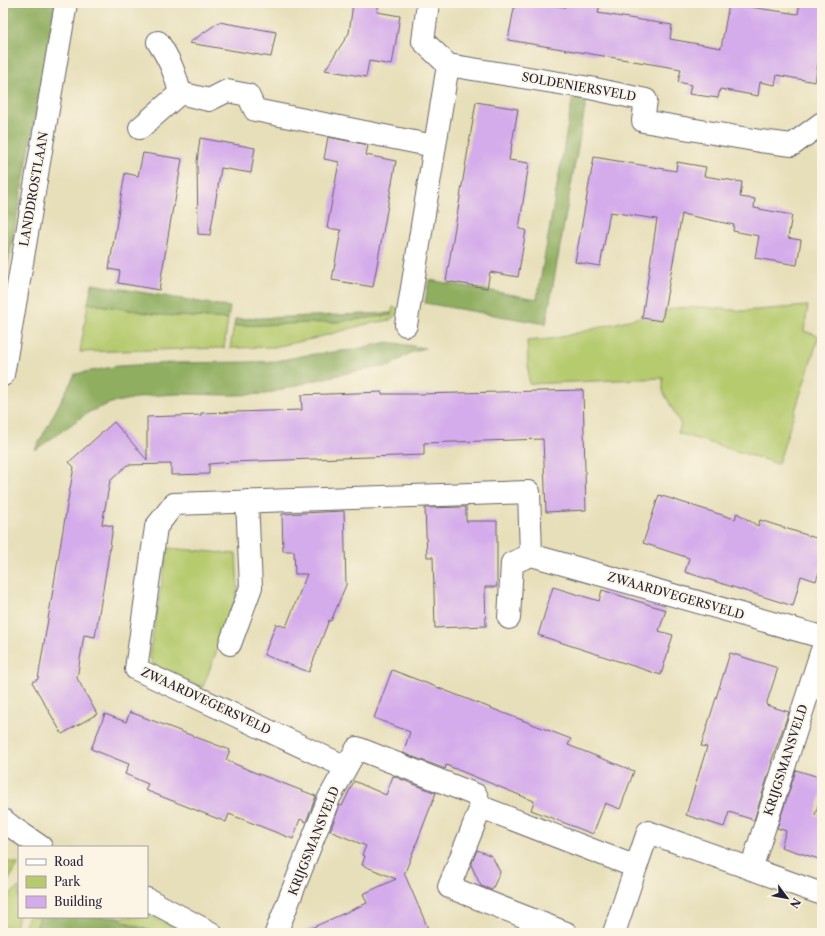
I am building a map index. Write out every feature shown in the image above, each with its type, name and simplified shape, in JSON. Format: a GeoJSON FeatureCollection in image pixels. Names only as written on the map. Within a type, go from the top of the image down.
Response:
{"type":"FeatureCollection","features":[{"type":"Feature","properties":{"kind":"street","name":"LANDDROSTLAAN"},"geometry":{"type":"LineString","coordinates":[[3,375],[66,3]]}},
{"type":"Feature","properties":{"kind":"street"},"geometry":{"type":"LineString","coordinates":[[406,325],[448,65],[423,41],[428,3]]}},
{"type":"Feature","properties":{"kind":"street"},"geometry":{"type":"LineString","coordinates":[[158,42],[168,56],[180,93]]}},
{"type":"Feature","properties":{"kind":"street","name":"SOLDENIERSVELD"},"geometry":{"type":"LineString","coordinates":[[448,65],[590,88],[646,100],[643,121],[760,141],[792,145],[822,123]]}},
{"type":"Feature","properties":{"kind":"street"},"geometry":{"type":"LineString","coordinates":[[180,93],[209,100],[227,91],[248,95],[255,110],[434,146]]}},
{"type":"Feature","properties":{"kind":"street"},"geometry":{"type":"LineString","coordinates":[[140,128],[180,93]]}},
{"type":"Feature","properties":{"kind":"street","name":"ZWAARDVEGERSVELD"},"geometry":{"type":"LineString","coordinates":[[346,767],[136,669],[156,528],[174,504],[529,492],[531,555],[822,637]]}},
{"type":"Feature","properties":{"kind":"street"},"geometry":{"type":"LineString","coordinates":[[230,644],[251,587],[247,501]]}},
{"type":"Feature","properties":{"kind":"street"},"geometry":{"type":"LineString","coordinates":[[509,618],[512,563],[531,555]]}},
{"type":"Feature","properties":{"kind":"street","name":"KRIJGSMANSVELD"},"geometry":{"type":"LineString","coordinates":[[751,869],[822,650]]}},
{"type":"Feature","properties":{"kind":"street","name":"KRIJGSMANSVELD"},"geometry":{"type":"LineString","coordinates":[[276,933],[329,798],[357,748],[476,795],[481,807]]}},
{"type":"Feature","properties":{"kind":"street"},"geometry":{"type":"LineString","coordinates":[[566,933],[449,887],[481,807],[636,867]]}},
{"type":"Feature","properties":{"kind":"street"},"geometry":{"type":"LineString","coordinates":[[3,820],[40,846]]}},
{"type":"Feature","properties":{"kind":"street"},"geometry":{"type":"LineString","coordinates":[[614,933],[648,832],[822,894]]}},
{"type":"Feature","properties":{"kind":"street"},"geometry":{"type":"LineString","coordinates":[[148,900],[211,933]]}},
{"type":"Feature","properties":{"kind":"green space"},"geometry":{"type":"Polygon","coordinates":[[[3,3],[56,3],[3,292],[3,3]]]}},
{"type":"Feature","properties":{"kind":"green space"},"geometry":{"type":"Polygon","coordinates":[[[573,95],[587,97],[546,324],[425,303],[429,280],[537,299],[573,95]]]}},
{"type":"Feature","properties":{"kind":"green space"},"geometry":{"type":"Polygon","coordinates":[[[92,284],[230,307],[228,319],[160,315],[88,303],[92,284]]]}},
{"type":"Feature","properties":{"kind":"green space"},"geometry":{"type":"Polygon","coordinates":[[[88,303],[160,315],[228,319],[224,348],[80,352],[88,303]]]}},
{"type":"Feature","properties":{"kind":"green space"},"geometry":{"type":"Polygon","coordinates":[[[808,306],[804,331],[819,336],[778,464],[678,433],[681,425],[663,391],[663,378],[529,384],[527,341],[565,336],[676,308],[702,307],[744,311],[808,306]]]}},
{"type":"Feature","properties":{"kind":"green space"},"geometry":{"type":"Polygon","coordinates":[[[393,307],[401,309],[390,320],[367,324],[312,339],[274,347],[230,348],[234,326],[336,322],[391,315],[393,307]]]}},
{"type":"Feature","properties":{"kind":"green space"},"geometry":{"type":"Polygon","coordinates":[[[391,313],[391,315],[336,322],[234,326],[235,319],[391,313]]]}},
{"type":"Feature","properties":{"kind":"green space"},"geometry":{"type":"Polygon","coordinates":[[[388,342],[425,348],[410,353],[390,366],[356,371],[312,381],[266,394],[176,394],[146,396],[111,403],[89,412],[35,450],[75,374],[118,366],[172,363],[277,361],[307,355],[351,350],[388,342]]]}},
{"type":"Feature","properties":{"kind":"green space"},"geometry":{"type":"Polygon","coordinates":[[[168,548],[236,554],[238,591],[203,687],[154,666],[149,655],[168,548]]]}},
{"type":"Feature","properties":{"kind":"green space"},"geometry":{"type":"Polygon","coordinates":[[[3,860],[18,864],[9,880],[3,885],[3,860]]]}},
{"type":"Feature","properties":{"kind":"green space"},"geometry":{"type":"Polygon","coordinates":[[[18,888],[18,918],[13,933],[3,933],[3,899],[18,888]]]}},
{"type":"Feature","properties":{"kind":"green space"},"geometry":{"type":"Polygon","coordinates":[[[148,914],[185,933],[156,933],[125,922],[119,918],[148,918],[148,914]]]}},
{"type":"Feature","properties":{"kind":"green space"},"geometry":{"type":"Polygon","coordinates":[[[28,918],[40,918],[35,933],[22,933],[28,918]]]}},
{"type":"Feature","properties":{"kind":"green space"},"geometry":{"type":"Polygon","coordinates":[[[40,918],[119,918],[125,922],[156,933],[35,933],[40,918]]]}},
{"type":"Feature","properties":{"kind":"building"},"geometry":{"type":"Polygon","coordinates":[[[353,3],[379,3],[377,12],[400,16],[392,65],[369,61],[366,77],[325,70],[349,33],[353,3]]]}},
{"type":"Feature","properties":{"kind":"building"},"geometry":{"type":"Polygon","coordinates":[[[515,3],[539,3],[565,7],[566,3],[600,3],[598,13],[672,25],[670,39],[721,48],[729,4],[798,14],[800,3],[822,3],[822,59],[819,59],[815,82],[777,75],[775,85],[760,82],[758,96],[720,89],[718,98],[689,94],[691,85],[678,82],[681,69],[508,40],[515,3]]]}},
{"type":"Feature","properties":{"kind":"building"},"geometry":{"type":"Polygon","coordinates":[[[219,22],[276,32],[271,57],[189,43],[219,22]]]}},
{"type":"Feature","properties":{"kind":"building"},"geometry":{"type":"Polygon","coordinates":[[[476,102],[518,109],[509,160],[529,163],[519,229],[526,230],[518,277],[490,272],[487,288],[446,281],[476,102]]]}},
{"type":"Feature","properties":{"kind":"building"},"geometry":{"type":"Polygon","coordinates":[[[328,137],[368,145],[366,155],[396,161],[373,287],[332,280],[341,230],[327,228],[339,162],[324,159],[328,137]]]}},
{"type":"Feature","properties":{"kind":"building"},"geometry":{"type":"Polygon","coordinates":[[[200,138],[255,148],[251,173],[221,168],[210,235],[198,234],[197,162],[200,138]]]}},
{"type":"Feature","properties":{"kind":"building"},"geometry":{"type":"Polygon","coordinates":[[[143,153],[182,159],[159,290],[118,283],[120,271],[109,269],[125,173],[138,176],[143,153]]]}},
{"type":"Feature","properties":{"kind":"building"},"geometry":{"type":"Polygon","coordinates":[[[594,157],[676,171],[677,162],[706,167],[704,176],[742,182],[740,197],[755,199],[754,208],[792,215],[788,238],[801,240],[797,265],[755,258],[759,236],[733,231],[734,225],[682,214],[662,321],[642,318],[657,219],[610,212],[600,266],[575,262],[594,157]]]}},
{"type":"Feature","properties":{"kind":"building"},"geometry":{"type":"Polygon","coordinates":[[[583,390],[586,510],[546,512],[543,439],[424,443],[424,455],[209,464],[209,474],[171,475],[171,464],[127,465],[110,481],[102,524],[113,526],[108,560],[95,637],[84,635],[77,678],[97,714],[62,734],[32,682],[38,679],[74,467],[69,462],[114,422],[147,460],[147,417],[201,415],[201,413],[302,410],[301,395],[382,392],[382,394],[418,394],[583,390]]]}},
{"type":"Feature","properties":{"kind":"building"},"geometry":{"type":"Polygon","coordinates":[[[659,495],[735,519],[737,513],[758,526],[760,520],[822,540],[822,564],[816,581],[801,576],[793,606],[685,572],[689,558],[643,543],[659,495]]]}},
{"type":"Feature","properties":{"kind":"building"},"geometry":{"type":"Polygon","coordinates":[[[466,507],[466,521],[497,521],[497,587],[485,587],[486,626],[435,628],[433,557],[427,557],[425,508],[466,507]]]}},
{"type":"Feature","properties":{"kind":"building"},"geometry":{"type":"Polygon","coordinates":[[[344,511],[346,585],[331,621],[329,620],[309,672],[264,655],[276,624],[286,627],[307,574],[295,574],[294,551],[283,551],[282,514],[344,511]]]}},
{"type":"Feature","properties":{"kind":"building"},"geometry":{"type":"Polygon","coordinates":[[[553,587],[599,601],[602,590],[666,610],[659,631],[673,635],[661,675],[538,635],[553,587]]]}},
{"type":"Feature","properties":{"kind":"building"},"geometry":{"type":"Polygon","coordinates":[[[730,653],[778,668],[766,705],[789,712],[771,762],[772,763],[754,820],[729,812],[724,827],[686,815],[707,747],[701,746],[730,653]]]}},
{"type":"Feature","properties":{"kind":"building"},"geometry":{"type":"Polygon","coordinates":[[[392,670],[571,739],[568,745],[634,771],[620,809],[605,803],[593,834],[531,810],[534,801],[446,765],[445,769],[403,753],[410,732],[374,718],[392,670]]]}},
{"type":"Feature","properties":{"kind":"building"},"geometry":{"type":"Polygon","coordinates":[[[130,712],[230,750],[226,760],[316,796],[306,822],[300,819],[293,839],[229,814],[226,822],[145,790],[148,784],[125,774],[129,764],[91,749],[105,714],[126,722],[130,712]]]}},
{"type":"Feature","properties":{"kind":"building"},"geometry":{"type":"Polygon","coordinates":[[[796,770],[822,778],[822,792],[815,815],[822,817],[822,860],[781,847],[786,831],[777,828],[796,770]]]}},
{"type":"Feature","properties":{"kind":"building"},"geometry":{"type":"Polygon","coordinates":[[[393,776],[436,793],[404,875],[430,933],[300,933],[367,903],[363,894],[396,879],[362,865],[365,856],[362,855],[366,846],[330,831],[340,805],[342,806],[354,781],[386,795],[393,776]]]}},
{"type":"Feature","properties":{"kind":"building"},"geometry":{"type":"Polygon","coordinates":[[[477,850],[492,856],[500,872],[492,890],[481,886],[471,865],[477,850]]]}}]}
